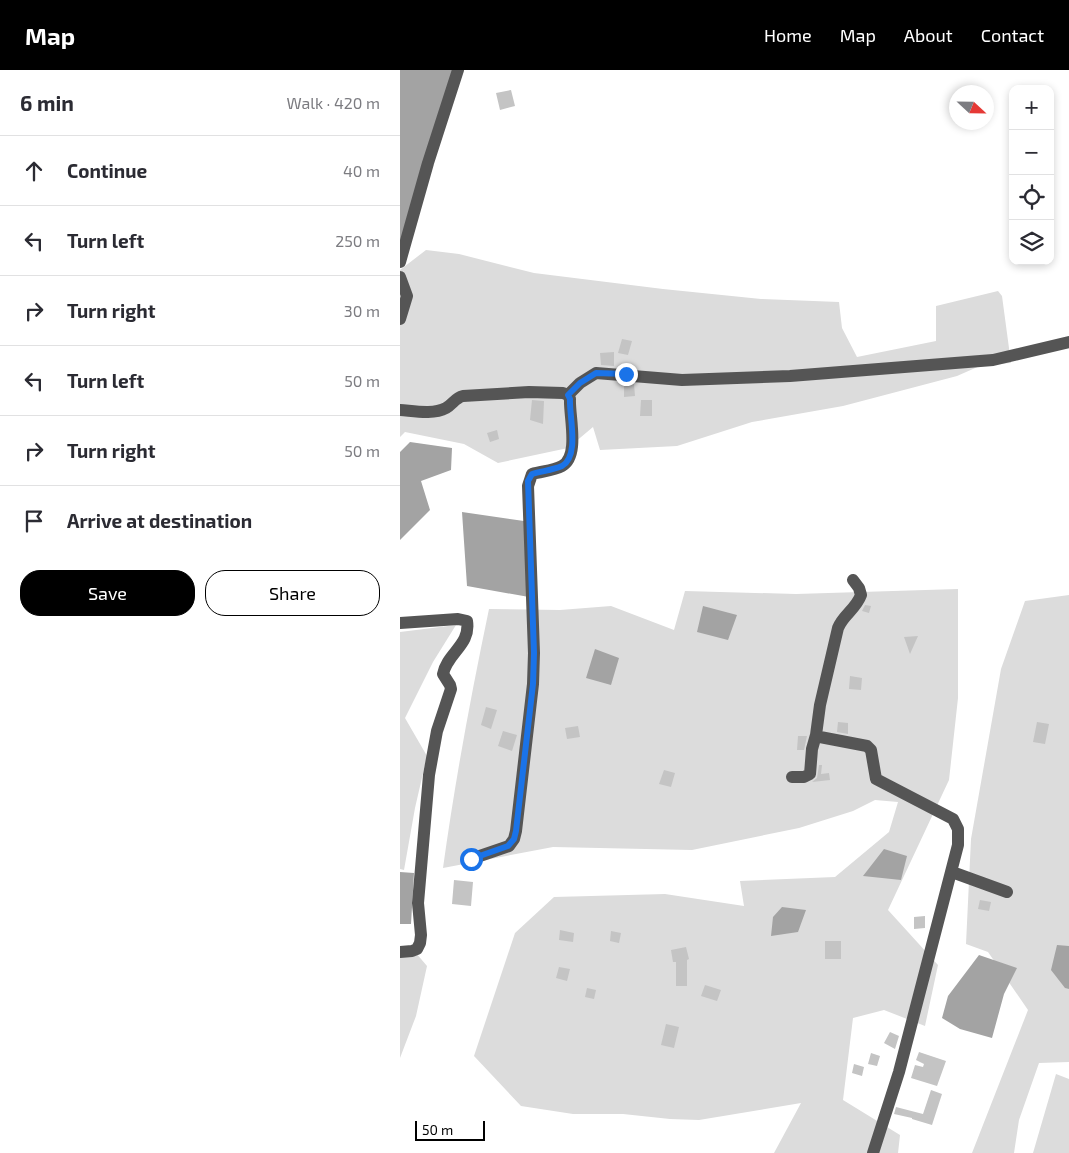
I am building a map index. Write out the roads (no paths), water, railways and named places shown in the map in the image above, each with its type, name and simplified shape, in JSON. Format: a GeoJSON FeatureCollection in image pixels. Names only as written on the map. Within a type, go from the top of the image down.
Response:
{"type":"FeatureCollection","features":[{"type":"Feature","properties":{"kind":"street"},"geometry":{"type":"LineString","coordinates":[[400,262],[428,163],[458,70]]}},
{"type":"Feature","properties":{"kind":"street"},"geometry":{"type":"LineString","coordinates":[[400,277],[407,296],[400,319]]}},
{"type":"Feature","properties":{"kind":"street"},"geometry":{"type":"LineString","coordinates":[[568,395],[580,383],[596,373],[682,380],[790,376],[993,360],[1069,342]]}},
{"type":"Feature","properties":{"kind":"street"},"geometry":{"type":"LineString","coordinates":[[400,410],[438,410],[446,408],[455,399],[463,396],[561,392],[568,395],[570,399],[572,447],[569,460],[566,464],[555,469],[532,474],[528,486],[534,653],[533,684],[516,831],[514,839],[508,846],[471,859]]}},
{"type":"Feature","properties":{"kind":"street"},"geometry":{"type":"LineString","coordinates":[[792,777],[804,777],[810,774],[812,749],[820,705],[838,628],[841,620],[857,605],[861,596],[859,588],[853,580]]}},
{"type":"Feature","properties":{"kind":"street"},"geometry":{"type":"LineString","coordinates":[[400,624],[458,619],[467,621],[468,624],[463,643],[447,663],[443,674],[450,685],[451,691],[437,731],[429,776],[418,903],[420,943],[417,949],[400,952]]}},
{"type":"Feature","properties":{"kind":"street"},"geometry":{"type":"LineString","coordinates":[[816,735],[867,746],[871,750],[876,779],[953,819],[958,829],[958,844],[952,872],[899,1072],[873,1153]]}},
{"type":"Feature","properties":{"kind":"street"},"geometry":{"type":"LineString","coordinates":[[952,872],[1007,892]]}}]}
